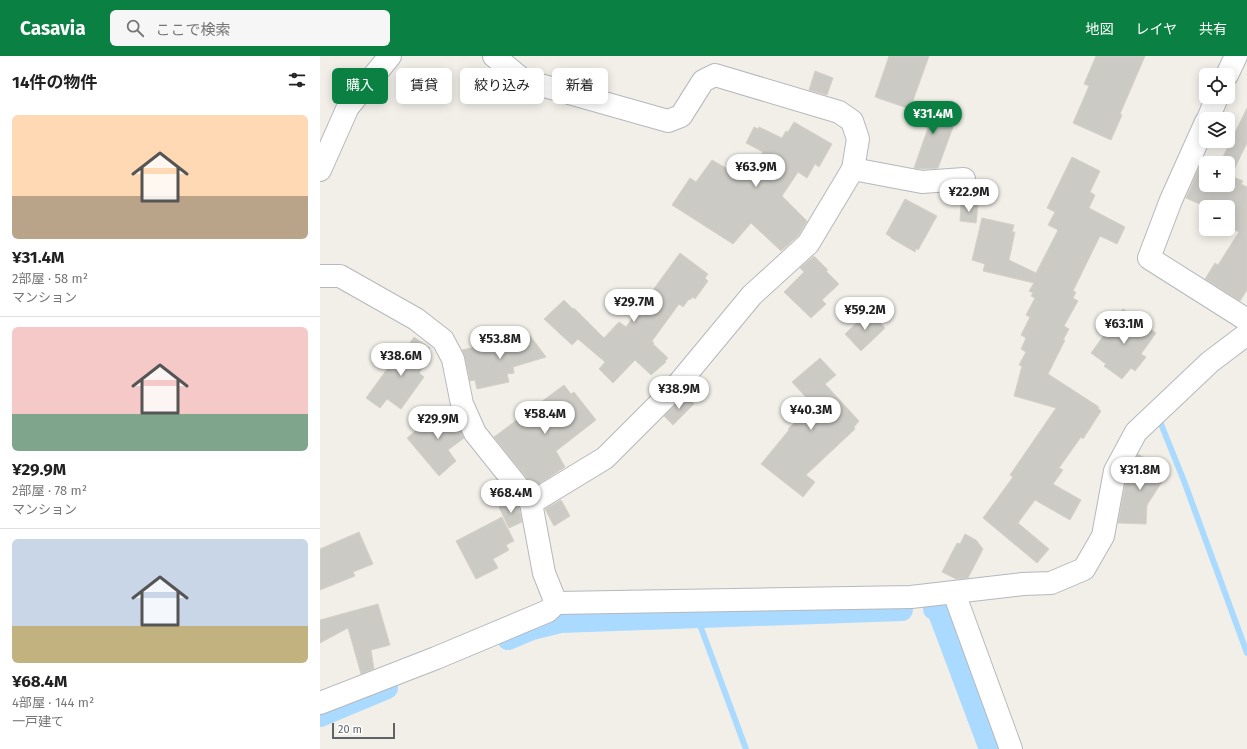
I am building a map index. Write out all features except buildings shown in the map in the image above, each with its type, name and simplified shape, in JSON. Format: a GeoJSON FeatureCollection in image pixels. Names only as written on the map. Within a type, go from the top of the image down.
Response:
{"type":"FeatureCollection","features":[{"type":"Feature","properties":{"kind":"street"},"geometry":{"type":"LineString","coordinates":[[320,170],[348,107],[390,56]]}},
{"type":"Feature","properties":{"kind":"street"},"geometry":{"type":"LineString","coordinates":[[494,56],[523,80],[668,121],[681,116],[704,81],[716,75],[839,112],[852,121],[858,139],[853,169],[808,244],[752,295],[674,389],[605,458],[531,503]]}},
{"type":"Feature","properties":{"kind":"street"},"geometry":{"type":"LineString","coordinates":[[1230,68],[1236,56]]}},
{"type":"Feature","properties":{"kind":"street"},"geometry":{"type":"LineString","coordinates":[[1199,138],[1171,200],[1149,258],[1247,320]]}},
{"type":"Feature","properties":{"kind":"street"},"geometry":{"type":"LineString","coordinates":[[853,169],[922,182],[964,180]]}},
{"type":"Feature","properties":{"kind":"street"},"geometry":{"type":"LineString","coordinates":[[320,276],[340,276],[416,319],[443,340],[453,359],[462,404],[475,433],[531,503],[544,573],[556,603]]}},
{"type":"Feature","properties":{"kind":"street"},"geometry":{"type":"LineString","coordinates":[[320,704],[534,617],[548,611],[556,603],[911,597],[1023,584],[1051,583],[1084,569],[1103,536],[1115,470],[1136,432],[1210,362],[1247,334]]}},
{"type":"Feature","properties":{"kind":"street"},"geometry":{"type":"LineString","coordinates":[[954,593],[1011,749]]}},
{"type":"Feature","properties":{"kind":"waterway"},"geometry":{"type":"LineString","coordinates":[[1159,419],[1184,481],[1247,653]]}},
{"type":"Feature","properties":{"kind":"waterway"},"geometry":{"type":"LineString","coordinates":[[934,609],[937,608],[990,749]]}},
{"type":"Feature","properties":{"kind":"waterway"},"geometry":{"type":"LineString","coordinates":[[508,639],[532,629],[560,622],[902,610]]}},
{"type":"Feature","properties":{"kind":"waterway"},"geometry":{"type":"LineString","coordinates":[[697,617],[746,749]]}},
{"type":"Feature","properties":{"kind":"waterway"},"geometry":{"type":"LineString","coordinates":[[320,716],[387,688]]}}]}
